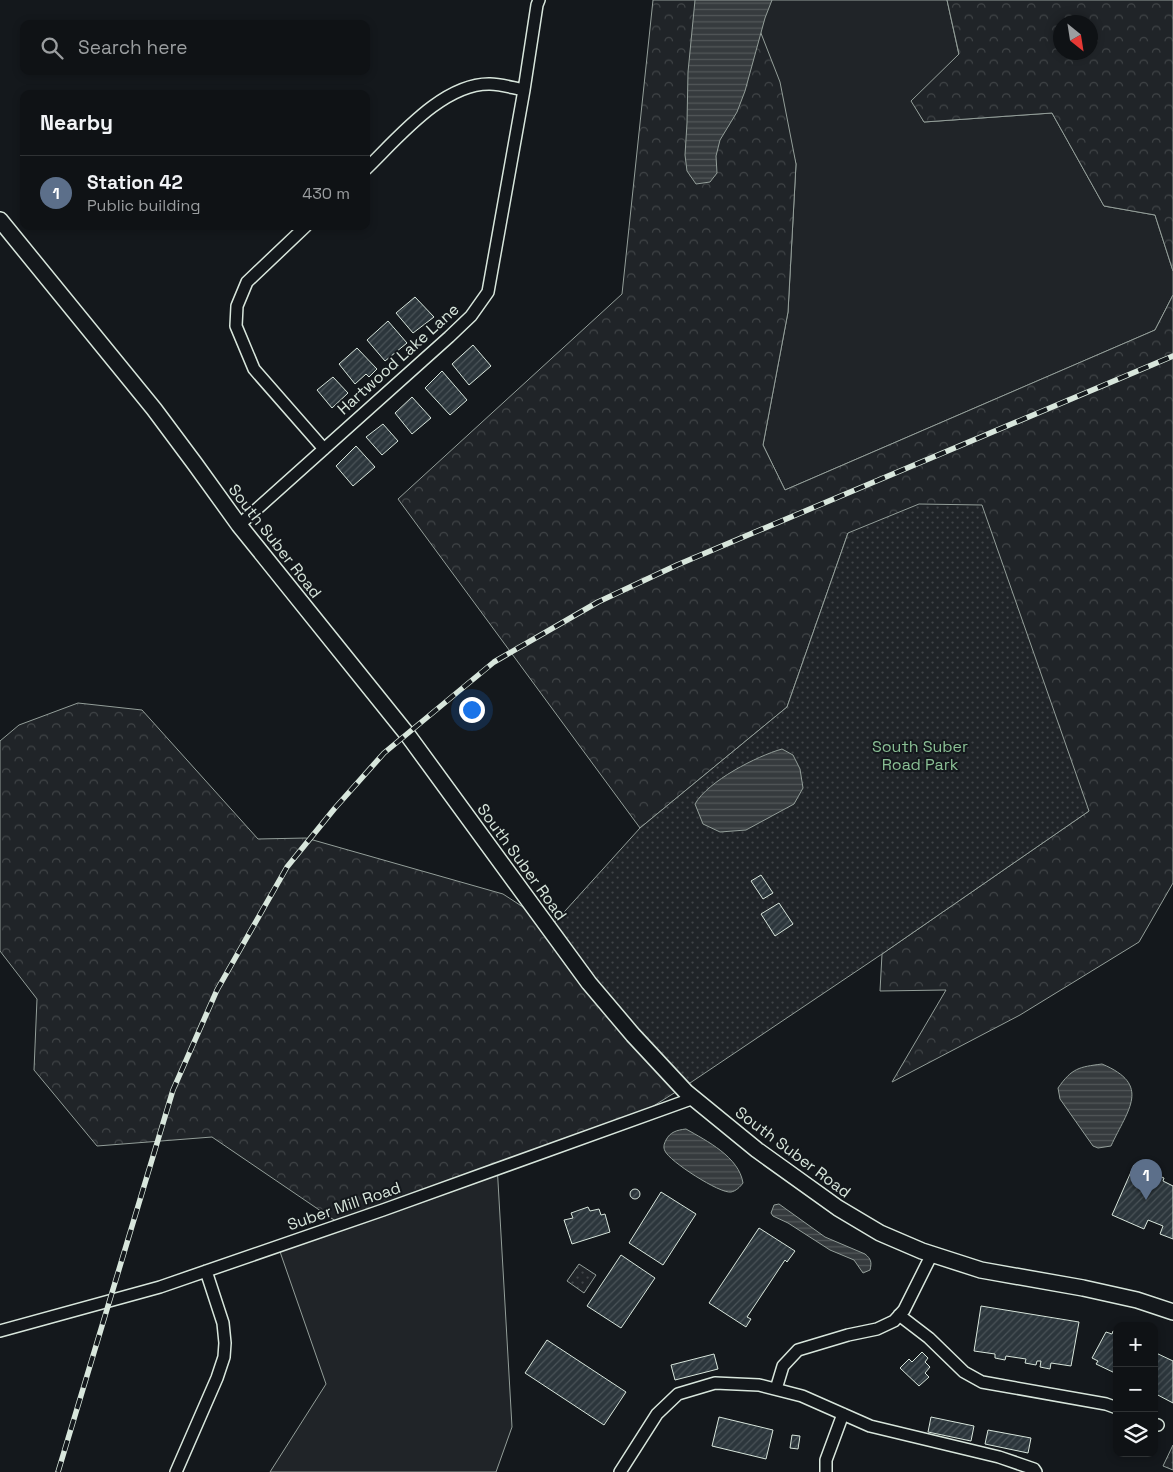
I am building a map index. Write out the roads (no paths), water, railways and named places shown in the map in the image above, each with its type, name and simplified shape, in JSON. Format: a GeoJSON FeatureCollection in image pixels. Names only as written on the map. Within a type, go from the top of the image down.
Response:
{"type":"FeatureCollection","features":[{"type":"Feature","properties":{"kind":"street","name":"Hartwood Lake Lane"},"geometry":{"type":"LineString","coordinates":[[238,525],[449,337],[471,316],[488,292],[537,5],[540,0]]}},
{"type":"Feature","properties":{"kind":"street"},"geometry":{"type":"LineString","coordinates":[[370,165],[412,125],[443,99],[466,87],[490,84],[524,90]]}},
{"type":"Feature","properties":{"kind":"street","name":"South Suber Road"},"geometry":{"type":"LineString","coordinates":[[0,220],[154,409],[238,525],[407,734],[589,983],[633,1035],[686,1092],[757,1150],[838,1208],[880,1233],[952,1262],[981,1270],[1083,1288],[1137,1300],[1173,1312]]}},
{"type":"Feature","properties":{"kind":"street"},"geometry":{"type":"LineString","coordinates":[[302,230],[248,282],[237,306],[236,326],[254,369],[324,449]]}},
{"type":"Feature","properties":{"kind":"street","name":"Suber Mill Road"},"geometry":{"type":"LineString","coordinates":[[0,1331],[160,1287],[402,1203],[694,1098]]}},
{"type":"Feature","properties":{"kind":"street"},"geometry":{"type":"LineString","coordinates":[[776,1389],[784,1366],[798,1350],[848,1335],[877,1329],[894,1321],[904,1310],[932,1254]]}},
{"type":"Feature","properties":{"kind":"street"},"geometry":{"type":"LineString","coordinates":[[176,1472],[217,1378],[224,1357],[223,1323],[206,1271]]}},
{"type":"Feature","properties":{"kind":"street"},"geometry":{"type":"LineString","coordinates":[[900,1315],[929,1338],[964,1372],[982,1382],[1113,1407]]}},
{"type":"Feature","properties":{"kind":"street"},"geometry":{"type":"LineString","coordinates":[[620,1472],[657,1414],[678,1394],[715,1383],[759,1385],[802,1396],[870,1426],[999,1457],[1034,1469],[1036,1472]]}},
{"type":"Feature","properties":{"kind":"street"},"geometry":{"type":"LineString","coordinates":[[826,1472],[826,1460],[843,1414]]}},
{"type":"Feature","properties":{"kind":"railway"},"geometry":{"type":"LineString","coordinates":[[58,1472],[173,1090],[217,990],[287,867],[335,808],[384,753],[494,662],[598,602],[677,565],[1173,356]]}},
{"type":"Feature","properties":{"kind":"place","name":"Station 42"},"geometry":{"type":"Point","coordinates":[1146,1200]}},
{"type":"Feature","properties":{"kind":"park label","name":"South Suber Road Park"},"geometry":{"type":"Point","coordinates":[920,755]}}]}
